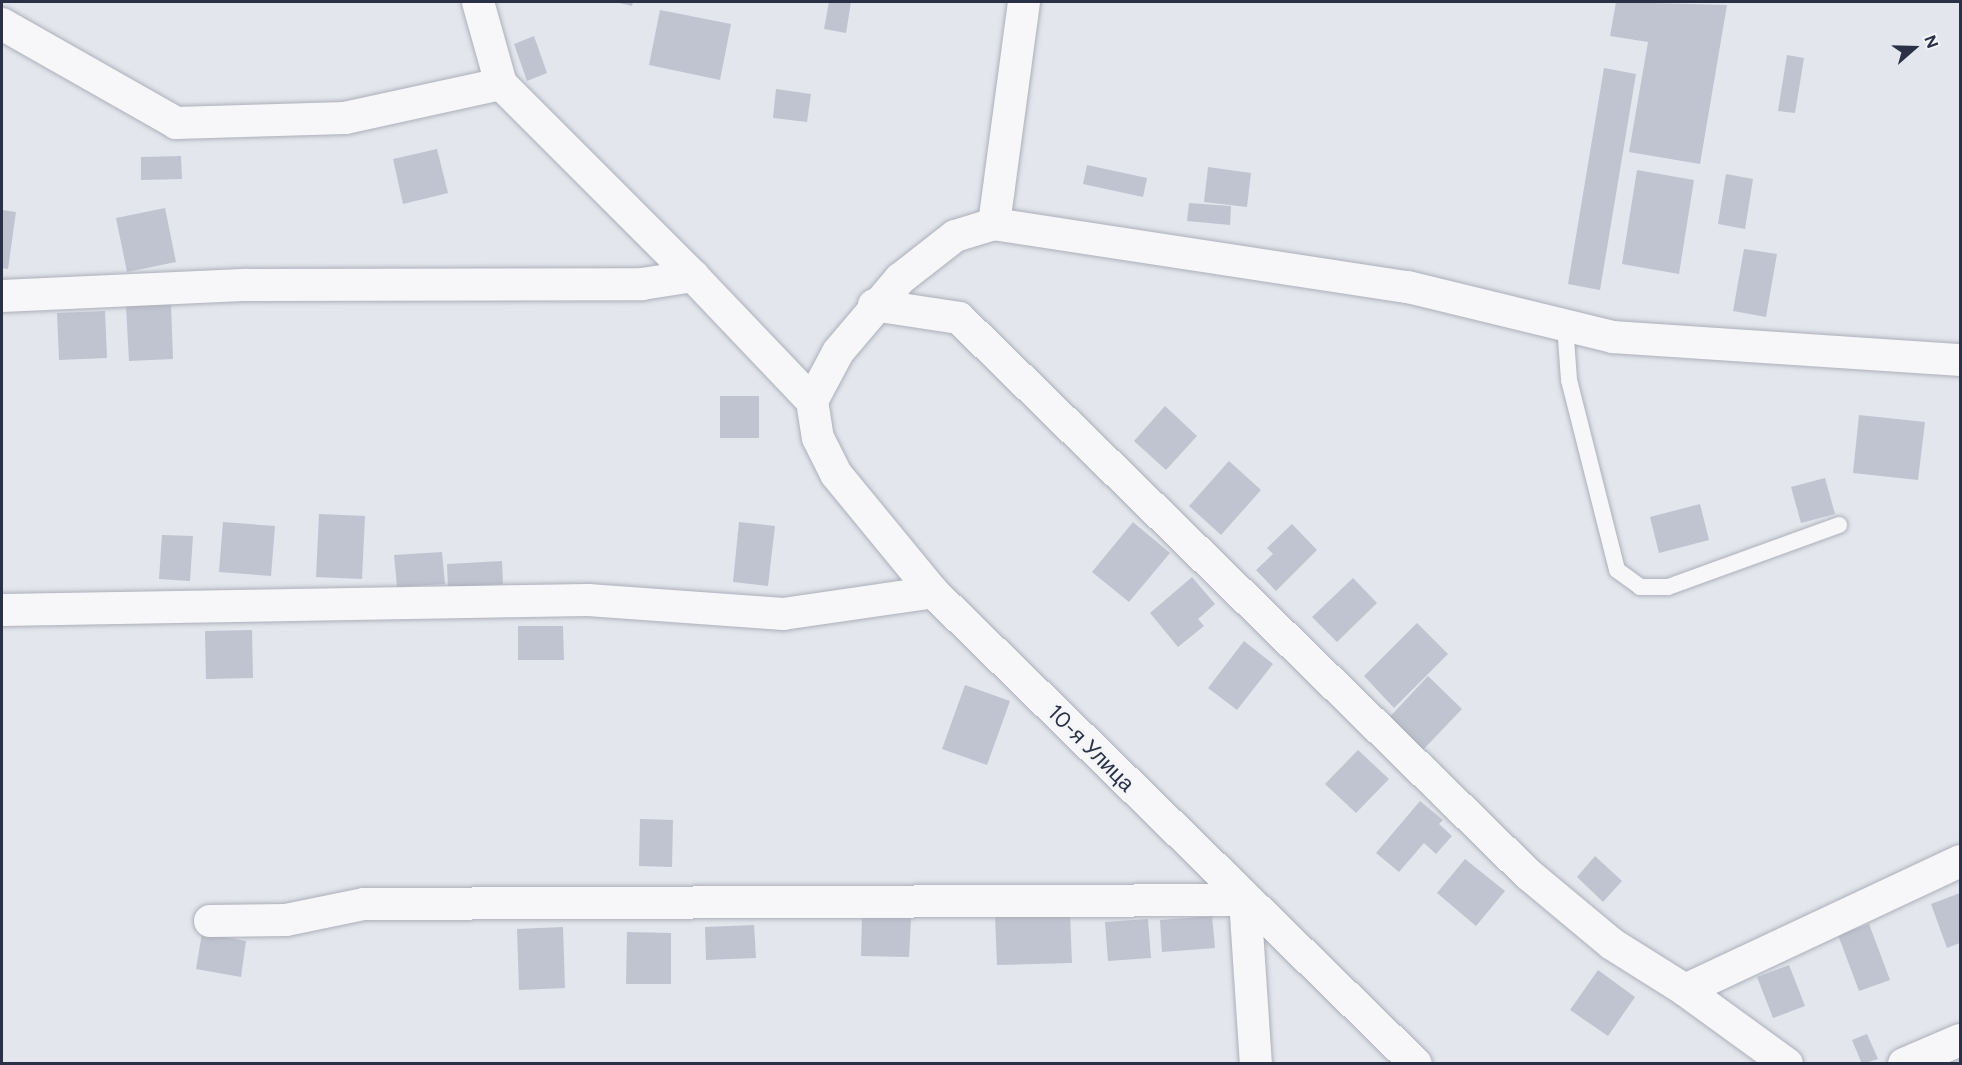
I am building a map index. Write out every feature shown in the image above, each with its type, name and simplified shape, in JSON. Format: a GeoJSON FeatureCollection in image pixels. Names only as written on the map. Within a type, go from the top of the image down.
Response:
{"type":"FeatureCollection","features":[{"type":"Feature","properties":{"kind":"street"},"geometry":{"type":"LineString","coordinates":[[478,2],[501,84],[693,276],[812,401],[838,352],[874,305],[900,279],[955,237],[994,224],[1408,287],[1613,337],[1960,360]]}},
{"type":"Feature","properties":{"kind":"street"},"geometry":{"type":"LineString","coordinates":[[994,224],[1024,2]]}},
{"type":"Feature","properties":{"kind":"street"},"geometry":{"type":"LineString","coordinates":[[2,24],[176,123],[345,118],[501,84]]}},
{"type":"Feature","properties":{"kind":"street"},"geometry":{"type":"LineString","coordinates":[[2,296],[248,285],[642,284],[693,276]]}},
{"type":"Feature","properties":{"kind":"street"},"geometry":{"type":"LineString","coordinates":[[874,305],[958,318],[1527,874],[1612,944],[1685,990],[1787,1064]]}},
{"type":"Feature","properties":{"kind":"street","name":"10-я Улица"},"geometry":{"type":"LineString","coordinates":[[812,401],[818,438],[836,474],[933,592],[1245,900],[1416,1064]]}},
{"type":"Feature","properties":{"kind":"street"},"geometry":{"type":"LineString","coordinates":[[2,610],[588,600],[783,614],[933,592]]}},
{"type":"Feature","properties":{"kind":"street"},"geometry":{"type":"LineString","coordinates":[[1685,990],[1960,861]]}},
{"type":"Feature","properties":{"kind":"street"},"geometry":{"type":"LineString","coordinates":[[210,921],[286,920],[364,904],[1245,900],[1256,1064]]}},
{"type":"Feature","properties":{"kind":"street"},"geometry":{"type":"LineString","coordinates":[[1904,1064],[1960,1040]]}},
{"type":"Feature","properties":{"kind":"lane"},"geometry":{"type":"LineString","coordinates":[[1565,325],[1569,380],[1617,570],[1640,587],[1668,587],[1839,525]]}},
{"type":"Feature","properties":{"kind":"building"},"geometry":{"type":"Polygon","coordinates":[[[615,2],[633,2],[632,6],[615,2]]]}},
{"type":"Feature","properties":{"kind":"building"},"geometry":{"type":"Polygon","coordinates":[[[829,2],[851,2],[846,33],[824,29],[829,2]]]}},
{"type":"Feature","properties":{"kind":"building"},"geometry":{"type":"Polygon","coordinates":[[[1616,2],[1727,5],[1700,164],[1629,152],[1648,42],[1610,36],[1616,2]]]}},
{"type":"Feature","properties":{"kind":"building"},"geometry":{"type":"Polygon","coordinates":[[[660,10],[731,24],[720,80],[649,65],[660,10]]]}},
{"type":"Feature","properties":{"kind":"building"},"geometry":{"type":"Polygon","coordinates":[[[534,36],[547,73],[527,81],[514,44],[534,36]]]}},
{"type":"Feature","properties":{"kind":"building"},"geometry":{"type":"Polygon","coordinates":[[[1787,55],[1804,58],[1795,113],[1778,111],[1787,55]]]}},
{"type":"Feature","properties":{"kind":"building"},"geometry":{"type":"Polygon","coordinates":[[[1604,68],[1636,74],[1600,290],[1568,284],[1604,68]]]}},
{"type":"Feature","properties":{"kind":"building"},"geometry":{"type":"Polygon","coordinates":[[[776,89],[811,94],[807,122],[773,118],[776,89]]]}},
{"type":"Feature","properties":{"kind":"building"},"geometry":{"type":"Polygon","coordinates":[[[437,149],[448,193],[403,204],[393,159],[437,149]]]}},
{"type":"Feature","properties":{"kind":"building"},"geometry":{"type":"Polygon","coordinates":[[[181,156],[182,179],[141,180],[141,157],[181,156]]]}},
{"type":"Feature","properties":{"kind":"building"},"geometry":{"type":"Polygon","coordinates":[[[1087,165],[1147,178],[1143,197],[1083,184],[1087,165]]]}},
{"type":"Feature","properties":{"kind":"building"},"geometry":{"type":"Polygon","coordinates":[[[1208,167],[1251,173],[1247,207],[1204,202],[1208,167]]]}},
{"type":"Feature","properties":{"kind":"building"},"geometry":{"type":"Polygon","coordinates":[[[1637,170],[1694,180],[1679,274],[1622,264],[1637,170]]]}},
{"type":"Feature","properties":{"kind":"building"},"geometry":{"type":"Polygon","coordinates":[[[1726,174],[1753,179],[1745,229],[1718,224],[1726,174]]]}},
{"type":"Feature","properties":{"kind":"building"},"geometry":{"type":"Polygon","coordinates":[[[1189,203],[1231,206],[1230,225],[1187,221],[1189,203]]]}},
{"type":"Feature","properties":{"kind":"building"},"geometry":{"type":"Polygon","coordinates":[[[165,208],[176,262],[127,272],[116,218],[165,208]]]}},
{"type":"Feature","properties":{"kind":"building"},"geometry":{"type":"Polygon","coordinates":[[[2,210],[16,212],[8,269],[2,268],[2,210]]]}},
{"type":"Feature","properties":{"kind":"building"},"geometry":{"type":"Polygon","coordinates":[[[1744,249],[1777,254],[1766,317],[1733,311],[1744,249]]]}},
{"type":"Feature","properties":{"kind":"building"},"geometry":{"type":"Polygon","coordinates":[[[171,304],[173,359],[129,361],[126,306],[171,304]]]}},
{"type":"Feature","properties":{"kind":"building"},"geometry":{"type":"Polygon","coordinates":[[[105,311],[107,358],[59,360],[57,313],[105,311]]]}},
{"type":"Feature","properties":{"kind":"building"},"geometry":{"type":"Polygon","coordinates":[[[720,396],[759,396],[759,438],[720,438],[720,396]]]}},
{"type":"Feature","properties":{"kind":"building"},"geometry":{"type":"Polygon","coordinates":[[[1165,406],[1197,436],[1166,470],[1134,441],[1165,406]]]}},
{"type":"Feature","properties":{"kind":"building"},"geometry":{"type":"Polygon","coordinates":[[[1859,415],[1925,422],[1918,480],[1853,473],[1859,415]]]}},
{"type":"Feature","properties":{"kind":"building"},"geometry":{"type":"Polygon","coordinates":[[[1229,461],[1261,490],[1221,535],[1189,506],[1229,461]]]}},
{"type":"Feature","properties":{"kind":"building"},"geometry":{"type":"Polygon","coordinates":[[[1825,478],[1835,514],[1801,523],[1791,487],[1825,478]]]}},
{"type":"Feature","properties":{"kind":"building"},"geometry":{"type":"Polygon","coordinates":[[[1700,504],[1709,540],[1659,553],[1650,517],[1700,504]]]}},
{"type":"Feature","properties":{"kind":"building"},"geometry":{"type":"Polygon","coordinates":[[[319,514],[365,516],[362,579],[316,577],[319,514]]]}},
{"type":"Feature","properties":{"kind":"building"},"geometry":{"type":"Polygon","coordinates":[[[223,522],[275,526],[271,576],[219,572],[223,522]]]}},
{"type":"Feature","properties":{"kind":"building"},"geometry":{"type":"Polygon","coordinates":[[[739,522],[775,526],[768,586],[733,582],[739,522]]]}},
{"type":"Feature","properties":{"kind":"building"},"geometry":{"type":"Polygon","coordinates":[[[1133,522],[1170,553],[1129,602],[1092,572],[1133,522]]]}},
{"type":"Feature","properties":{"kind":"building"},"geometry":{"type":"Polygon","coordinates":[[[1292,524],[1317,550],[1276,591],[1256,570],[1273,554],[1267,548],[1292,524]]]}},
{"type":"Feature","properties":{"kind":"building"},"geometry":{"type":"Polygon","coordinates":[[[162,535],[193,536],[190,581],[159,579],[162,535]]]}},
{"type":"Feature","properties":{"kind":"building"},"geometry":{"type":"Polygon","coordinates":[[[442,552],[445,584],[397,587],[394,555],[442,552]]]}},
{"type":"Feature","properties":{"kind":"building"},"geometry":{"type":"Polygon","coordinates":[[[502,561],[503,584],[448,588],[447,564],[502,561]]]}},
{"type":"Feature","properties":{"kind":"building"},"geometry":{"type":"Polygon","coordinates":[[[1192,577],[1215,604],[1198,619],[1204,626],[1178,647],[1150,613],[1192,577]]]}},
{"type":"Feature","properties":{"kind":"building"},"geometry":{"type":"Polygon","coordinates":[[[1353,578],[1377,603],[1337,642],[1312,617],[1353,578]]]}},
{"type":"Feature","properties":{"kind":"building"},"geometry":{"type":"Polygon","coordinates":[[[1417,623],[1448,654],[1394,708],[1364,676],[1417,623]]]}},
{"type":"Feature","properties":{"kind":"building"},"geometry":{"type":"Polygon","coordinates":[[[518,626],[563,626],[564,660],[518,660],[518,626]]]}},
{"type":"Feature","properties":{"kind":"building"},"geometry":{"type":"Polygon","coordinates":[[[252,630],[253,678],[206,679],[205,631],[252,630]]]}},
{"type":"Feature","properties":{"kind":"building"},"geometry":{"type":"Polygon","coordinates":[[[1244,641],[1273,664],[1237,710],[1208,688],[1244,641]]]}},
{"type":"Feature","properties":{"kind":"building"},"geometry":{"type":"Polygon","coordinates":[[[1428,676],[1462,709],[1419,754],[1385,722],[1428,676]]]}},
{"type":"Feature","properties":{"kind":"building"},"geometry":{"type":"Polygon","coordinates":[[[965,685],[1010,701],[987,765],[942,749],[965,685]]]}},
{"type":"Feature","properties":{"kind":"building"},"geometry":{"type":"Polygon","coordinates":[[[1358,750],[1389,779],[1356,813],[1325,784],[1358,750]]]}},
{"type":"Feature","properties":{"kind":"building"},"geometry":{"type":"Polygon","coordinates":[[[1420,801],[1443,820],[1439,824],[1452,836],[1436,854],[1424,843],[1399,872],[1376,853],[1420,801]]]}},
{"type":"Feature","properties":{"kind":"building"},"geometry":{"type":"Polygon","coordinates":[[[640,819],[673,820],[672,867],[639,866],[640,819]]]}},
{"type":"Feature","properties":{"kind":"building"},"geometry":{"type":"Polygon","coordinates":[[[1595,856],[1622,881],[1603,902],[1577,877],[1595,856]]]}},
{"type":"Feature","properties":{"kind":"building"},"geometry":{"type":"Polygon","coordinates":[[[1465,859],[1505,891],[1476,926],[1437,893],[1465,859]]]}},
{"type":"Feature","properties":{"kind":"building"},"geometry":{"type":"Polygon","coordinates":[[[1960,893],[1960,943],[1947,948],[1931,904],[1960,893]]]}},
{"type":"Feature","properties":{"kind":"building"},"geometry":{"type":"Polygon","coordinates":[[[1070,913],[1072,963],[997,965],[995,915],[1070,913]]]}},
{"type":"Feature","properties":{"kind":"building"},"geometry":{"type":"Polygon","coordinates":[[[862,916],[911,918],[909,957],[861,956],[862,916]]]}},
{"type":"Feature","properties":{"kind":"building"},"geometry":{"type":"Polygon","coordinates":[[[1212,916],[1215,948],[1162,952],[1160,920],[1212,916]]]}},
{"type":"Feature","properties":{"kind":"building"},"geometry":{"type":"Polygon","coordinates":[[[1148,919],[1151,958],[1108,961],[1105,922],[1148,919]]]}},
{"type":"Feature","properties":{"kind":"building"},"geometry":{"type":"Polygon","coordinates":[[[1869,924],[1890,980],[1859,991],[1838,935],[1869,924]]]}},
{"type":"Feature","properties":{"kind":"building"},"geometry":{"type":"Polygon","coordinates":[[[754,925],[756,958],[706,960],[705,927],[754,925]]]}},
{"type":"Feature","properties":{"kind":"building"},"geometry":{"type":"Polygon","coordinates":[[[563,927],[565,988],[519,990],[517,929],[563,927]]]}},
{"type":"Feature","properties":{"kind":"building"},"geometry":{"type":"Polygon","coordinates":[[[627,932],[671,933],[671,984],[626,984],[627,932]]]}},
{"type":"Feature","properties":{"kind":"building"},"geometry":{"type":"Polygon","coordinates":[[[202,933],[246,941],[241,977],[196,969],[202,933]]]}},
{"type":"Feature","properties":{"kind":"building"},"geometry":{"type":"Polygon","coordinates":[[[1789,965],[1805,1006],[1773,1018],[1757,977],[1789,965]]]}},
{"type":"Feature","properties":{"kind":"building"},"geometry":{"type":"Polygon","coordinates":[[[1598,970],[1635,997],[1608,1036],[1570,1010],[1598,970]]]}},
{"type":"Feature","properties":{"kind":"building"},"geometry":{"type":"Polygon","coordinates":[[[1867,1034],[1878,1059],[1862,1064],[1852,1040],[1867,1034]]]}}]}
